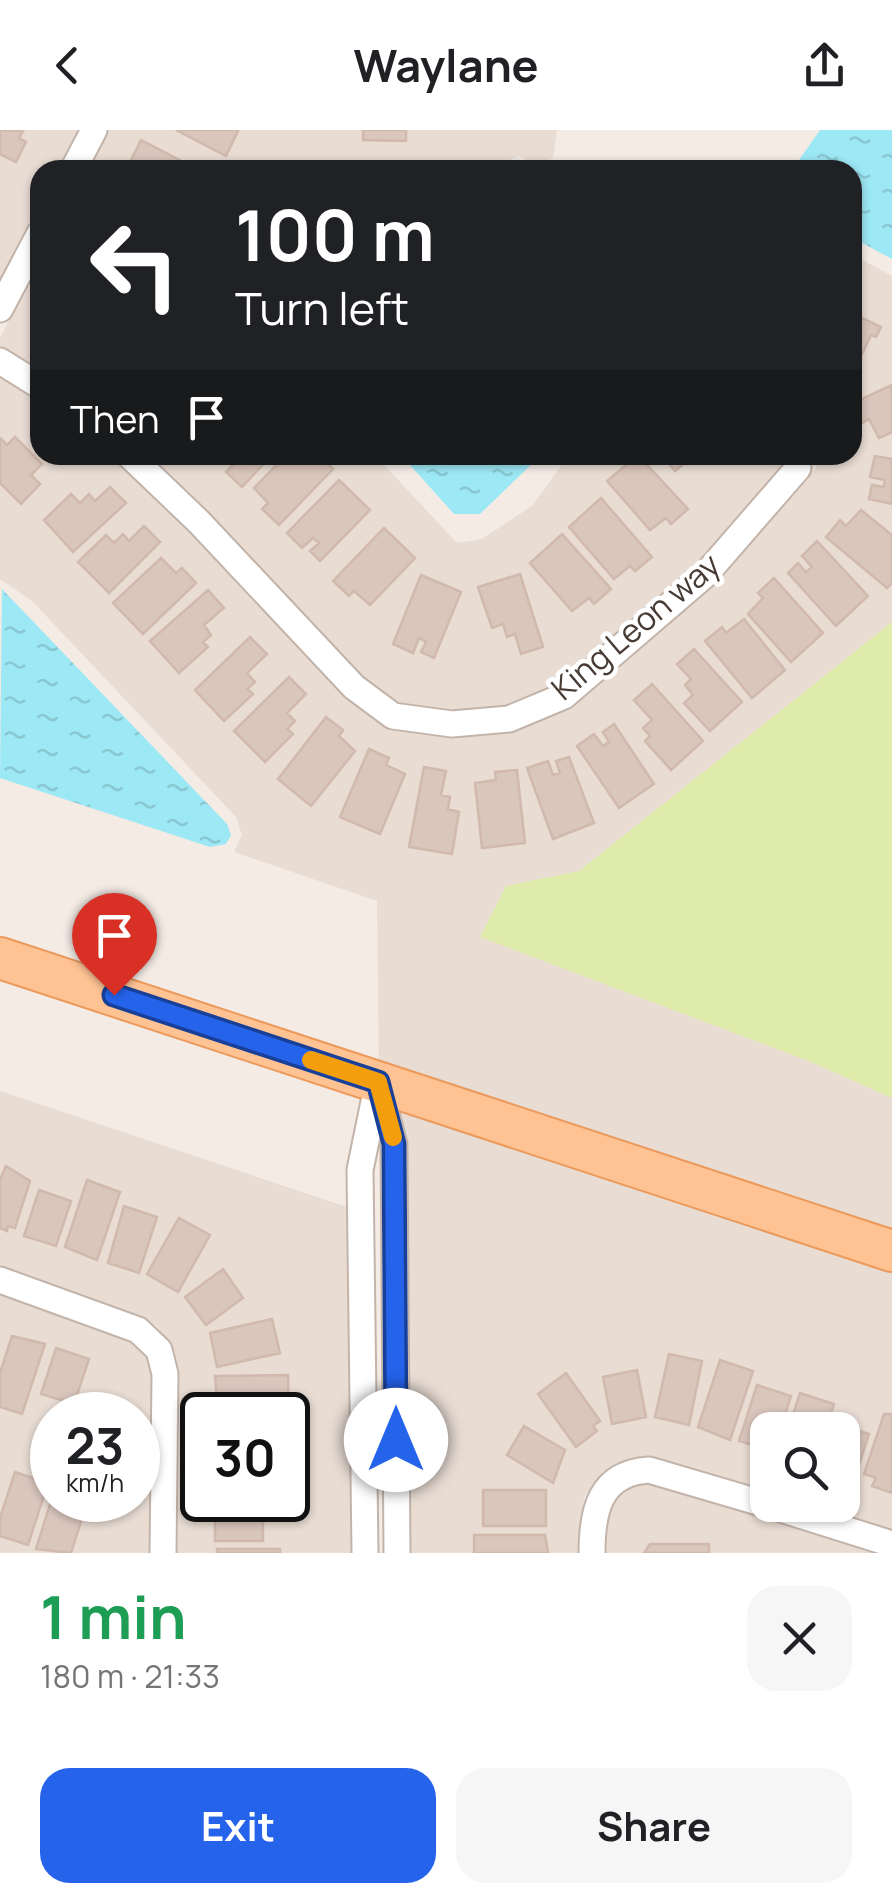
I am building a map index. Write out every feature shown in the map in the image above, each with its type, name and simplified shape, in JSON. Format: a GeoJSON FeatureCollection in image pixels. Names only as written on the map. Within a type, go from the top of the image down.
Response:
{"type":"FeatureCollection","features":[{"type":"Feature","properties":{"kind":"main road"},"geometry":{"type":"LineString","coordinates":[[0,958],[892,1251]]}},
{"type":"Feature","properties":{"kind":"street"},"geometry":{"type":"LineString","coordinates":[[78,160],[94,130]]}},
{"type":"Feature","properties":{"kind":"street"},"geometry":{"type":"LineString","coordinates":[[0,309],[30,252]]}},
{"type":"Feature","properties":{"kind":"street"},"geometry":{"type":"LineString","coordinates":[[0,361],[30,380]]}},
{"type":"Feature","properties":{"kind":"street","name":"King Leon way"},"geometry":{"type":"LineString","coordinates":[[139,465],[199,522],[354,688],[392,716],[452,724],[509,719],[564,696],[706,574],[798,468]]}},
{"type":"Feature","properties":{"kind":"street"},"geometry":{"type":"LineString","coordinates":[[365,1553],[360,1170],[378,1082]]}},
{"type":"Feature","properties":{"kind":"street"},"geometry":{"type":"LineString","coordinates":[[378,1082],[394,1144],[397,1553]]}},
{"type":"Feature","properties":{"kind":"street"},"geometry":{"type":"LineString","coordinates":[[0,1280],[129,1325],[160,1350],[165,1374],[163,1553]]}},
{"type":"Feature","properties":{"kind":"street"},"geometry":{"type":"LineString","coordinates":[[592,1553],[596,1504],[610,1482],[630,1471],[649,1470],[750,1500]]}},
{"type":"Feature","properties":{"kind":"street"},"geometry":{"type":"LineString","coordinates":[[822,1522],[892,1544]]}},
{"type":"Feature","properties":{"kind":"shaded area"},"geometry":{"type":"Polygon","coordinates":[[[0,130],[79,130],[63,160],[30,160],[30,223],[0,280],[0,130]]]}},
{"type":"Feature","properties":{"kind":"shaded area"},"geometry":{"type":"Polygon","coordinates":[[[109,130],[557,130],[553,158],[549,160],[526,160],[519,156],[510,160],[93,160],[109,130]]]}},
{"type":"Feature","properties":{"kind":"shaded area"},"geometry":{"type":"Polygon","coordinates":[[[862,260],[892,276],[892,622],[579,871],[506,886],[811,1062],[892,1098],[892,1238],[379,1069],[377,901],[234,852],[242,835],[236,817],[32,601],[0,579],[0,376],[30,396],[30,465],[121,465],[189,530],[344,695],[384,725],[510,731],[574,705],[715,582],[817,467],[814,465],[862,465],[862,260]]]}},
{"type":"Feature","properties":{"kind":"shaded area"},"geometry":{"type":"Polygon","coordinates":[[[30,281],[30,366],[0,346],[0,338],[30,281]]]}},
{"type":"Feature","properties":{"kind":"shaded area"},"geometry":{"type":"Polygon","coordinates":[[[159,465],[384,465],[457,543],[482,539],[532,506],[562,465],[783,465],[695,566],[556,686],[505,706],[452,711],[398,704],[364,679],[210,514],[159,465]]]}},
{"type":"Feature","properties":{"kind":"shaded area"},"geometry":{"type":"Polygon","coordinates":[[[0,1091],[347,1207],[351,1553],[177,1553],[179,1374],[171,1343],[156,1326],[134,1314],[0,1267],[0,1091]]]}},
{"type":"Feature","properties":{"kind":"shaded area"},"geometry":{"type":"Polygon","coordinates":[[[398,1101],[892,1264],[892,1532],[860,1521],[860,1412],[750,1412],[750,1487],[654,1458],[629,1459],[603,1472],[584,1497],[579,1553],[411,1553],[408,1144],[398,1101]]]}},
{"type":"Feature","properties":{"kind":"shaded area"},"geometry":{"type":"Polygon","coordinates":[[[0,1293],[131,1340],[147,1356],[152,1392],[30,1392],[30,1522],[150,1522],[149,1553],[0,1553],[0,1293]]]}},
{"type":"Feature","properties":{"kind":"shaded area"},"geometry":{"type":"Polygon","coordinates":[[[648,1482],[750,1512],[750,1522],[783,1522],[878,1553],[606,1553],[609,1508],[620,1491],[648,1482]]]}},
{"type":"Feature","properties":{"kind":"green space"},"geometry":{"type":"Polygon","coordinates":[[[892,622],[892,1098],[811,1062],[480,937],[506,886],[579,871],[892,622]]]}},
{"type":"Feature","properties":{"kind":"water"},"geometry":{"type":"Polygon","coordinates":[[[820,130],[892,130],[892,259],[862,243],[862,160],[799,160],[820,130]]]}},
{"type":"Feature","properties":{"kind":"water"},"geometry":{"type":"Polygon","coordinates":[[[410,465],[531,465],[480,514],[454,514],[410,465]]]}},
{"type":"Feature","properties":{"kind":"water"},"geometry":{"type":"Polygon","coordinates":[[[2,589],[227,824],[231,835],[226,844],[210,847],[0,778],[2,589]]]}},
{"type":"Feature","properties":{"kind":"building"},"geometry":{"type":"Polygon","coordinates":[[[0,130],[23,131],[19,138],[26,142],[16,162],[0,154],[0,130]]]}},
{"type":"Feature","properties":{"kind":"building"},"geometry":{"type":"Polygon","coordinates":[[[176,130],[235,130],[238,131],[226,156],[176,130]]]}},
{"type":"Feature","properties":{"kind":"building"},"geometry":{"type":"Polygon","coordinates":[[[363,130],[406,130],[406,141],[363,140],[363,130]]]}},
{"type":"Feature","properties":{"kind":"building"},"geometry":{"type":"Polygon","coordinates":[[[141,140],[180,160],[131,160],[141,140]]]}},
{"type":"Feature","properties":{"kind":"building"},"geometry":{"type":"Polygon","coordinates":[[[862,318],[881,327],[876,337],[871,335],[862,354],[862,318]]]}},
{"type":"Feature","properties":{"kind":"building"},"geometry":{"type":"Polygon","coordinates":[[[892,385],[892,432],[879,438],[869,419],[862,423],[862,399],[892,385]]]}},
{"type":"Feature","properties":{"kind":"building"},"geometry":{"type":"Polygon","coordinates":[[[15,437],[30,452],[30,465],[41,465],[31,475],[40,484],[21,504],[0,483],[0,438],[7,445],[15,437]]]}},
{"type":"Feature","properties":{"kind":"building"},"geometry":{"type":"Polygon","coordinates":[[[875,456],[892,459],[892,504],[869,499],[872,485],[884,487],[885,480],[870,477],[875,456]]]}},
{"type":"Feature","properties":{"kind":"building"},"geometry":{"type":"Polygon","coordinates":[[[233,465],[263,465],[242,487],[226,472],[233,465]]]}},
{"type":"Feature","properties":{"kind":"building"},"geometry":{"type":"Polygon","coordinates":[[[276,465],[329,465],[333,469],[279,525],[262,509],[268,503],[254,488],[276,465]]]}},
{"type":"Feature","properties":{"kind":"building"},"geometry":{"type":"Polygon","coordinates":[[[626,465],[647,465],[688,509],[671,524],[666,518],[650,530],[607,481],[626,465]]]}},
{"type":"Feature","properties":{"kind":"building"},"geometry":{"type":"Polygon","coordinates":[[[339,480],[370,510],[320,561],[310,551],[319,543],[313,538],[302,548],[287,533],[339,480]]]}},
{"type":"Feature","properties":{"kind":"building"},"geometry":{"type":"Polygon","coordinates":[[[110,487],[126,503],[73,552],[44,520],[71,494],[80,503],[89,494],[95,501],[110,487]]]}},
{"type":"Feature","properties":{"kind":"building"},"geometry":{"type":"Polygon","coordinates":[[[601,498],[652,557],[635,571],[630,566],[614,579],[569,527],[601,498]]]}},
{"type":"Feature","properties":{"kind":"building"},"geometry":{"type":"Polygon","coordinates":[[[861,510],[892,535],[892,583],[887,588],[826,537],[840,520],[846,526],[861,510]]]}},
{"type":"Feature","properties":{"kind":"building"},"geometry":{"type":"Polygon","coordinates":[[[144,526],[160,542],[109,593],[78,562],[106,535],[114,543],[123,534],[129,541],[144,526]]]}},
{"type":"Feature","properties":{"kind":"building"},"geometry":{"type":"Polygon","coordinates":[[[384,528],[415,558],[370,605],[354,591],[349,596],[333,581],[384,528]]]}},
{"type":"Feature","properties":{"kind":"building"},"geometry":{"type":"Polygon","coordinates":[[[562,534],[611,589],[594,604],[589,598],[572,611],[530,563],[562,534]]]}},
{"type":"Feature","properties":{"kind":"building"},"geometry":{"type":"Polygon","coordinates":[[[817,541],[868,596],[836,626],[788,573],[798,563],[806,572],[812,567],[802,556],[817,541]]]}},
{"type":"Feature","properties":{"kind":"building"},"geometry":{"type":"Polygon","coordinates":[[[161,558],[176,573],[182,568],[196,583],[143,634],[113,603],[161,558]]]}},
{"type":"Feature","properties":{"kind":"building"},"geometry":{"type":"Polygon","coordinates":[[[520,574],[543,647],[521,654],[515,634],[507,637],[503,624],[492,628],[478,587],[520,574]]]}},
{"type":"Feature","properties":{"kind":"building"},"geometry":{"type":"Polygon","coordinates":[[[421,575],[461,592],[434,658],[421,652],[426,642],[419,638],[413,653],[393,644],[421,575]]]}},
{"type":"Feature","properties":{"kind":"building"},"geometry":{"type":"Polygon","coordinates":[[[774,578],[823,633],[791,662],[748,614],[763,598],[758,593],[774,578]]]}},
{"type":"Feature","properties":{"kind":"building"},"geometry":{"type":"Polygon","coordinates":[[[208,590],[224,608],[204,625],[211,635],[203,642],[208,647],[179,673],[150,641],[208,590]]]}},
{"type":"Feature","properties":{"kind":"building"},"geometry":{"type":"Polygon","coordinates":[[[744,619],[785,670],[752,698],[705,641],[722,627],[726,633],[744,619]]]}},
{"type":"Feature","properties":{"kind":"building"},"geometry":{"type":"Polygon","coordinates":[[[250,637],[267,654],[247,673],[255,682],[247,689],[253,694],[224,721],[195,690],[250,637]]]}},
{"type":"Feature","properties":{"kind":"building"},"geometry":{"type":"Polygon","coordinates":[[[694,649],[742,702],[710,731],[684,703],[693,695],[685,685],[691,679],[677,664],[694,649]]]}},
{"type":"Feature","properties":{"kind":"building"},"geometry":{"type":"Polygon","coordinates":[[[289,677],[306,694],[287,713],[295,721],[287,729],[293,734],[265,762],[234,731],[289,677]]]}},
{"type":"Feature","properties":{"kind":"building"},"geometry":{"type":"Polygon","coordinates":[[[652,684],[703,741],[671,770],[645,741],[650,736],[643,728],[652,720],[634,700],[652,684]]]}},
{"type":"Feature","properties":{"kind":"building"},"geometry":{"type":"Polygon","coordinates":[[[326,717],[343,730],[339,736],[355,751],[311,806],[278,779],[326,717]]]}},
{"type":"Feature","properties":{"kind":"building"},"geometry":{"type":"Polygon","coordinates":[[[614,724],[654,784],[619,808],[577,746],[594,734],[603,746],[609,742],[603,732],[614,724]]]}},
{"type":"Feature","properties":{"kind":"building"},"geometry":{"type":"Polygon","coordinates":[[[369,749],[389,758],[386,765],[405,774],[380,834],[340,817],[369,749]]]}},
{"type":"Feature","properties":{"kind":"building"},"geometry":{"type":"Polygon","coordinates":[[[569,757],[594,823],[553,839],[527,768],[548,761],[553,775],[560,773],[556,761],[569,757]]]}},
{"type":"Feature","properties":{"kind":"building"},"geometry":{"type":"Polygon","coordinates":[[[424,767],[446,771],[441,795],[450,797],[448,809],[459,812],[452,854],[409,847],[424,767]]]}},
{"type":"Feature","properties":{"kind":"building"},"geometry":{"type":"Polygon","coordinates":[[[517,770],[525,843],[482,848],[475,783],[496,780],[495,772],[517,770]]]}},
{"type":"Feature","properties":{"kind":"building"},"geometry":{"type":"Polygon","coordinates":[[[6,1166],[30,1181],[15,1228],[8,1226],[7,1231],[0,1228],[0,1180],[6,1166]]]}},
{"type":"Feature","properties":{"kind":"building"},"geometry":{"type":"Polygon","coordinates":[[[87,1180],[120,1192],[97,1260],[65,1247],[87,1180]]]}},
{"type":"Feature","properties":{"kind":"building"},"geometry":{"type":"Polygon","coordinates":[[[39,1190],[71,1201],[56,1246],[24,1236],[39,1190]]]}},
{"type":"Feature","properties":{"kind":"building"},"geometry":{"type":"Polygon","coordinates":[[[124,1206],[157,1217],[139,1273],[108,1263],[124,1206]]]}},
{"type":"Feature","properties":{"kind":"building"},"geometry":{"type":"Polygon","coordinates":[[[179,1218],[210,1235],[178,1292],[147,1274],[179,1218]]]}},
{"type":"Feature","properties":{"kind":"building"},"geometry":{"type":"Polygon","coordinates":[[[223,1269],[243,1298],[206,1325],[185,1297],[223,1269]]]}},
{"type":"Feature","properties":{"kind":"building"},"geometry":{"type":"Polygon","coordinates":[[[272,1319],[280,1353],[217,1367],[210,1333],[272,1319]]]}},
{"type":"Feature","properties":{"kind":"building"},"geometry":{"type":"Polygon","coordinates":[[[12,1336],[45,1344],[22,1414],[0,1407],[0,1373],[12,1336]]]}},
{"type":"Feature","properties":{"kind":"building"},"geometry":{"type":"Polygon","coordinates":[[[56,1348],[89,1359],[78,1392],[42,1392],[56,1348]]]}},
{"type":"Feature","properties":{"kind":"building"},"geometry":{"type":"Polygon","coordinates":[[[669,1354],[702,1361],[689,1425],[655,1417],[669,1354]]]}},
{"type":"Feature","properties":{"kind":"building"},"geometry":{"type":"Polygon","coordinates":[[[720,1360],[753,1371],[730,1440],[698,1427],[720,1360]]]}},
{"type":"Feature","properties":{"kind":"building"},"geometry":{"type":"Polygon","coordinates":[[[637,1370],[646,1417],[612,1424],[603,1377],[637,1370]]]}},
{"type":"Feature","properties":{"kind":"building"},"geometry":{"type":"Polygon","coordinates":[[[566,1373],[600,1421],[593,1426],[597,1431],[576,1447],[538,1394],[566,1373]]]}},
{"type":"Feature","properties":{"kind":"building"},"geometry":{"type":"Polygon","coordinates":[[[288,1375],[288,1392],[216,1392],[215,1376],[288,1375]]]}},
{"type":"Feature","properties":{"kind":"building"},"geometry":{"type":"Polygon","coordinates":[[[757,1385],[791,1396],[786,1412],[750,1412],[750,1444],[739,1441],[757,1385]]]}},
{"type":"Feature","properties":{"kind":"building"},"geometry":{"type":"Polygon","coordinates":[[[800,1393],[834,1404],[832,1412],[794,1412],[800,1393]]]}},
{"type":"Feature","properties":{"kind":"building"},"geometry":{"type":"Polygon","coordinates":[[[884,1414],[892,1414],[892,1493],[872,1486],[876,1478],[864,1474],[884,1414]]]}},
{"type":"Feature","properties":{"kind":"building"},"geometry":{"type":"Polygon","coordinates":[[[524,1426],[565,1450],[553,1483],[507,1455],[524,1426]]]}},
{"type":"Feature","properties":{"kind":"building"},"geometry":{"type":"Polygon","coordinates":[[[860,1431],[869,1434],[860,1462],[860,1431]]]}},
{"type":"Feature","properties":{"kind":"building"},"geometry":{"type":"Polygon","coordinates":[[[15,1472],[30,1477],[30,1522],[35,1522],[28,1545],[0,1536],[0,1518],[15,1472]]]}},
{"type":"Feature","properties":{"kind":"building"},"geometry":{"type":"Polygon","coordinates":[[[483,1490],[546,1490],[546,1526],[483,1526],[483,1490]]]}},
{"type":"Feature","properties":{"kind":"building"},"geometry":{"type":"Polygon","coordinates":[[[44,1522],[81,1522],[71,1553],[36,1549],[44,1522]]]}},
{"type":"Feature","properties":{"kind":"building"},"geometry":{"type":"Polygon","coordinates":[[[215,1522],[263,1522],[263,1541],[215,1541],[215,1522]]]}},
{"type":"Feature","properties":{"kind":"building"},"geometry":{"type":"Polygon","coordinates":[[[474,1535],[545,1535],[548,1553],[474,1553],[474,1535]]]}},
{"type":"Feature","properties":{"kind":"building"},"geometry":{"type":"Polygon","coordinates":[[[650,1544],[709,1544],[709,1553],[644,1553],[650,1544]]]}},
{"type":"Feature","properties":{"kind":"building"},"geometry":{"type":"Polygon","coordinates":[[[217,1549],[280,1549],[280,1553],[217,1553],[217,1549]]]}},
{"type":"Feature","properties":{"kind":"slow traffic"},"geometry":{"type":"LineString","coordinates":[[311,1060],[378,1082],[393,1137]]}},
{"type":"Feature","properties":{"kind":"route"},"geometry":{"type":"LineString","coordinates":[[114,995],[378,1082],[394,1144],[396,1440]]}}]}
